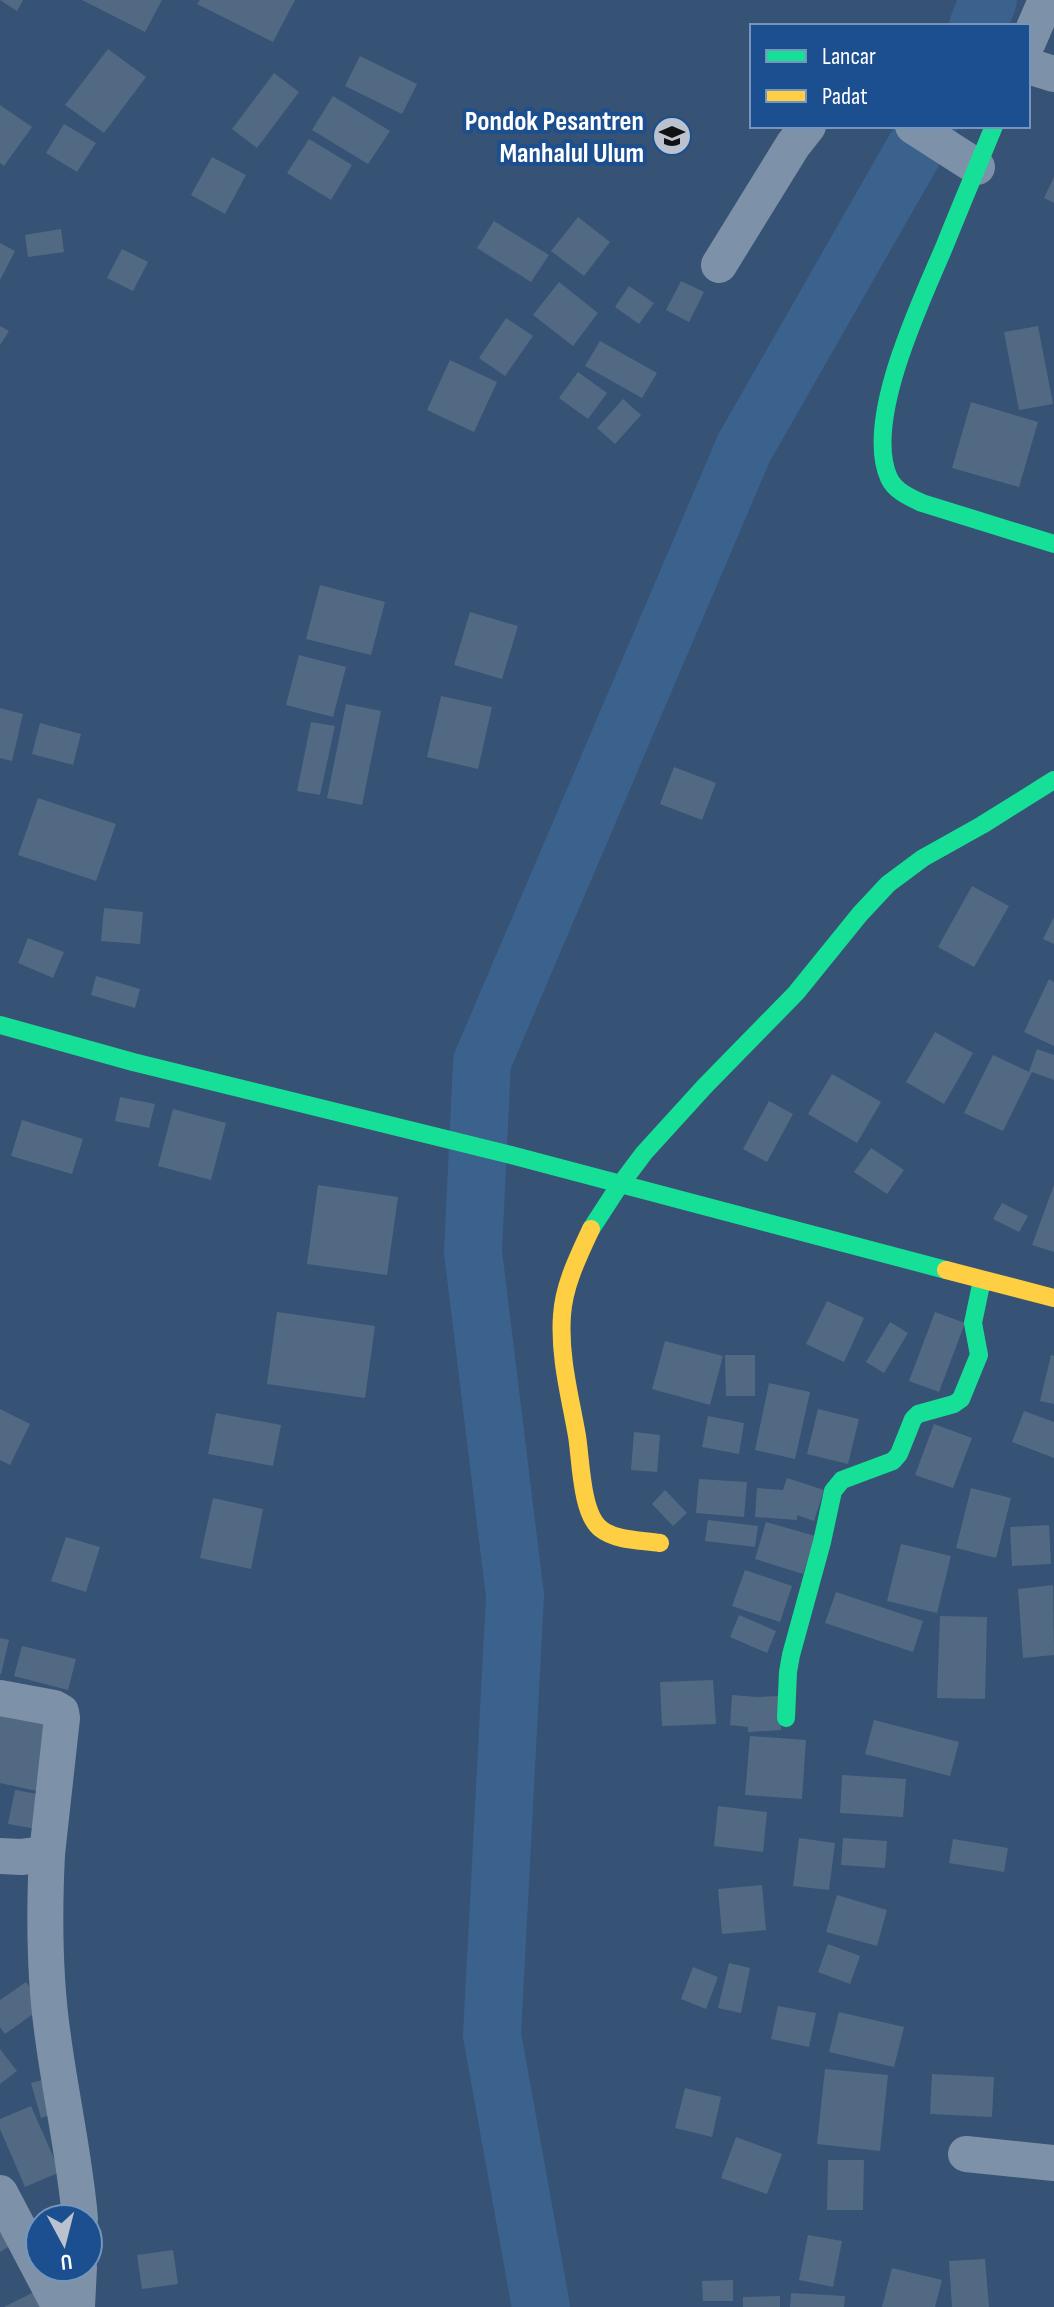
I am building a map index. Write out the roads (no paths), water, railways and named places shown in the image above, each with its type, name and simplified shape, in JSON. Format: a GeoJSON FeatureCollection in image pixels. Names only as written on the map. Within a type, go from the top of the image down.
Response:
{"type":"FeatureCollection","features":[{"type":"Feature","properties":{"kind":"street"},"geometry":{"type":"LineString","coordinates":[[1030,37],[1046,0]]}},
{"type":"Feature","properties":{"kind":"street"},"geometry":{"type":"LineString","coordinates":[[1030,67],[1054,74]]}},
{"type":"Feature","properties":{"kind":"street"},"geometry":{"type":"LineString","coordinates":[[719,265],[806,128]]}},
{"type":"Feature","properties":{"kind":"street"},"geometry":{"type":"LineString","coordinates":[[993,128],[910,329],[886,405],[882,432],[887,475],[902,494],[922,503],[1054,544]]}},
{"type":"Feature","properties":{"kind":"street"},"geometry":{"type":"LineString","coordinates":[[923,132],[977,167]]}},
{"type":"Feature","properties":{"kind":"street"},"geometry":{"type":"LineString","coordinates":[[660,1543],[601,1529],[593,1520],[585,1489],[564,1358],[564,1300],[589,1235],[619,1185],[686,1106],[796,993],[886,885],[938,848],[1054,780]]}},
{"type":"Feature","properties":{"kind":"street"},"geometry":{"type":"LineString","coordinates":[[0,1025],[133,1062],[511,1155],[1054,1298]]}},
{"type":"Feature","properties":{"kind":"street"},"geometry":{"type":"LineString","coordinates":[[786,1718],[791,1655],[833,1491],[842,1480],[893,1461],[899,1454],[913,1419],[923,1411],[947,1406],[961,1399],[979,1355],[973,1323],[982,1280]]}},
{"type":"Feature","properties":{"kind":"street"},"geometry":{"type":"LineString","coordinates":[[0,1698],[54,1708],[62,1715],[44,1906],[52,2036],[79,2203]]}},
{"type":"Feature","properties":{"kind":"street"},"geometry":{"type":"LineString","coordinates":[[0,1856],[47,1854]]}},
{"type":"Feature","properties":{"kind":"street"},"geometry":{"type":"LineString","coordinates":[[966,2154],[1054,2163]]}},
{"type":"Feature","properties":{"kind":"street"},"geometry":{"type":"LineString","coordinates":[[0,2193],[60,2307]]}},
{"type":"Feature","properties":{"kind":"street"},"geometry":{"type":"LineString","coordinates":[[77,2307],[78,2283]]}},
{"type":"Feature","properties":{"kind":"waterway"},"geometry":{"type":"LineString","coordinates":[[979,24],[988,0]]}},
{"type":"Feature","properties":{"kind":"waterway"},"geometry":{"type":"LineString","coordinates":[[541,2307],[492,2035],[515,1596],[473,1252],[482,1062],[744,448],[927,128]]}},
{"type":"Feature","properties":{"kind":"place","name":"Pondok Pesantren Manhalul Ulum"},"geometry":{"type":"Point","coordinates":[672,136]}}]}
